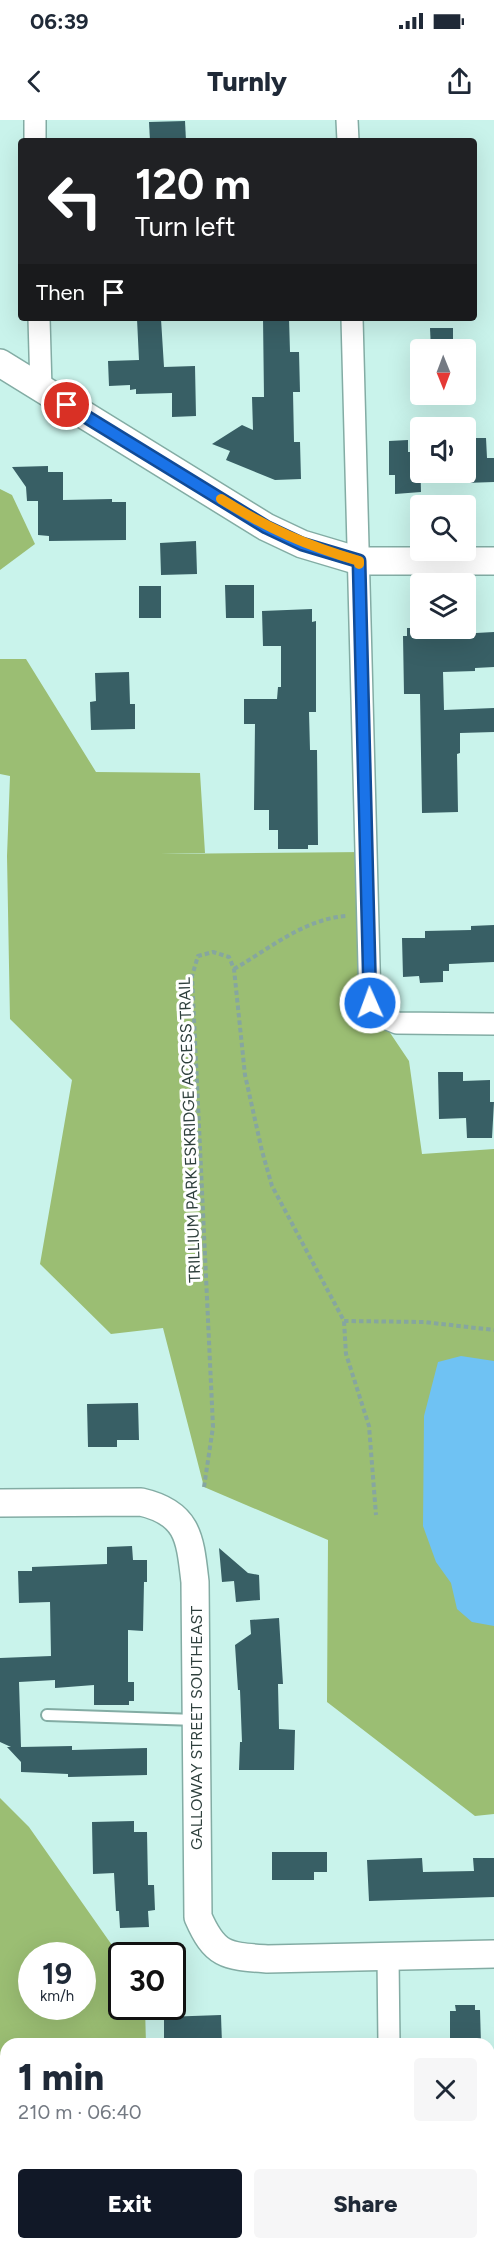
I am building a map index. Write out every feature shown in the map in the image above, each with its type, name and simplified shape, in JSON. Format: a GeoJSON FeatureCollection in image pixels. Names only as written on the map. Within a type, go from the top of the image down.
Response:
{"type":"FeatureCollection","features":[{"type":"Feature","properties":{"kind":"street"},"geometry":{"type":"LineString","coordinates":[[35,120],[35,138]]}},
{"type":"Feature","properties":{"kind":"street"},"geometry":{"type":"LineString","coordinates":[[347,120],[348,138]]}},
{"type":"Feature","properties":{"kind":"street"},"geometry":{"type":"LineString","coordinates":[[39,321],[41,389]]}},
{"type":"Feature","properties":{"kind":"street"},"geometry":{"type":"LineString","coordinates":[[352,321],[370,1003],[380,1016],[397,1023],[494,1024]]}},
{"type":"Feature","properties":{"kind":"street"},"geometry":{"type":"LineString","coordinates":[[0,363],[266,527],[302,544],[359,561],[494,561]]}},
{"type":"Feature","properties":{"kind":"street","name":"GALLOWAY STREET SOUTHEAST"},"geometry":{"type":"LineString","coordinates":[[0,1503],[129,1501],[160,1506],[176,1516],[186,1529],[195,1582],[198,1917],[208,1941],[222,1951],[243,1958],[388,1957]]}},
{"type":"Feature","properties":{"kind":"street"},"geometry":{"type":"LineString","coordinates":[[389,2038],[388,1957],[494,1954]]}},
{"type":"Feature","properties":{"kind":"lane"},"geometry":{"type":"LineString","coordinates":[[47,1715],[196,1720]]}},
{"type":"Feature","properties":{"kind":"path"},"geometry":{"type":"LineString","coordinates":[[342,916],[294,931],[234,969],[245,1076],[272,1186],[344,1321],[346,1354],[369,1426],[376,1515]]}},
{"type":"Feature","properties":{"kind":"path","name":"TRILLIUM PARK ESKRIDGE ACCESS TRAIL"},"geometry":{"type":"LineString","coordinates":[[204,1487],[213,1427],[192,976],[198,956],[213,952],[229,957],[234,969]]}},
{"type":"Feature","properties":{"kind":"path"},"geometry":{"type":"LineString","coordinates":[[344,1321],[424,1322],[494,1330]]}},
{"type":"Feature","properties":{"kind":"green space"},"geometry":{"type":"Polygon","coordinates":[[[0,489],[12,495],[35,544],[0,570],[0,489]]]}},
{"type":"Feature","properties":{"kind":"green space"},"geometry":{"type":"Polygon","coordinates":[[[0,659],[26,659],[96,772],[200,773],[205,853],[161,854],[366,852],[370,1003],[409,1061],[422,1154],[494,1149],[494,1814],[475,1816],[327,1702],[328,1540],[204,1487],[163,1328],[111,1334],[40,1264],[72,1080],[10,1019],[7,856],[10,776],[0,774],[0,659]]]}},
{"type":"Feature","properties":{"kind":"green space"},"geometry":{"type":"Polygon","coordinates":[[[0,1798],[29,1827],[110,1942],[108,2020],[145,2020],[146,2038],[0,2038],[0,1798]]]}},
{"type":"Feature","properties":{"kind":"water"},"geometry":{"type":"Polygon","coordinates":[[[461,1356],[494,1361],[494,1626],[472,1622],[457,1609],[451,1583],[436,1562],[423,1526],[424,1416],[438,1362],[461,1356]]]}},
{"type":"Feature","properties":{"kind":"building"},"geometry":{"type":"Polygon","coordinates":[[[185,121],[186,138],[150,138],[149,122],[185,121]]]}},
{"type":"Feature","properties":{"kind":"building"},"geometry":{"type":"Polygon","coordinates":[[[137,321],[161,321],[164,367],[195,366],[196,416],[172,417],[172,393],[136,394],[136,389],[130,390],[130,385],[109,386],[108,361],[139,360],[137,321]]]}},
{"type":"Feature","properties":{"kind":"building"},"geometry":{"type":"Polygon","coordinates":[[[263,321],[289,321],[290,352],[299,352],[300,392],[293,392],[294,442],[300,442],[301,479],[275,480],[226,460],[230,451],[212,444],[242,425],[253,430],[252,397],[264,397],[263,321]]]}},
{"type":"Feature","properties":{"kind":"building"},"geometry":{"type":"Polygon","coordinates":[[[430,328],[453,328],[453,339],[430,339],[430,328]]]}},
{"type":"Feature","properties":{"kind":"building"},"geometry":{"type":"Polygon","coordinates":[[[476,438],[486,438],[487,458],[494,458],[494,482],[476,483],[476,438]]]}},
{"type":"Feature","properties":{"kind":"building"},"geometry":{"type":"Polygon","coordinates":[[[408,440],[410,483],[421,483],[421,492],[395,494],[395,475],[389,475],[389,441],[408,440]]]}},
{"type":"Feature","properties":{"kind":"building"},"geometry":{"type":"Polygon","coordinates":[[[48,466],[48,472],[63,472],[63,500],[112,499],[112,502],[126,502],[126,540],[49,541],[49,536],[38,535],[38,501],[27,501],[26,487],[12,467],[48,466]]]}},
{"type":"Feature","properties":{"kind":"building"},"geometry":{"type":"Polygon","coordinates":[[[196,541],[197,574],[161,575],[160,543],[196,541]]]}},
{"type":"Feature","properties":{"kind":"building"},"geometry":{"type":"Polygon","coordinates":[[[225,585],[254,585],[254,618],[226,618],[225,585]]]}},
{"type":"Feature","properties":{"kind":"building"},"geometry":{"type":"Polygon","coordinates":[[[139,586],[161,586],[161,618],[139,618],[139,586]]]}},
{"type":"Feature","properties":{"kind":"building"},"geometry":{"type":"Polygon","coordinates":[[[312,609],[312,622],[316,621],[316,712],[309,712],[310,750],[317,750],[318,845],[308,845],[308,849],[278,849],[278,830],[269,830],[269,810],[254,810],[255,724],[244,724],[244,699],[277,699],[278,687],[281,687],[281,646],[263,646],[262,611],[312,609]]]}},
{"type":"Feature","properties":{"kind":"building"},"geometry":{"type":"Polygon","coordinates":[[[407,628],[410,628],[410,639],[476,639],[476,633],[494,632],[494,667],[475,668],[475,671],[443,672],[444,710],[494,708],[494,732],[460,733],[460,753],[457,754],[458,812],[422,813],[420,694],[404,694],[403,636],[407,636],[407,628]]]}},
{"type":"Feature","properties":{"kind":"building"},"geometry":{"type":"Polygon","coordinates":[[[129,672],[130,704],[135,704],[135,729],[91,730],[90,702],[96,701],[95,673],[129,672]]]}},
{"type":"Feature","properties":{"kind":"building"},"geometry":{"type":"Polygon","coordinates":[[[494,925],[494,962],[449,964],[449,971],[443,971],[443,982],[420,983],[419,976],[403,977],[402,938],[425,938],[425,931],[471,930],[471,926],[494,925]]]}},
{"type":"Feature","properties":{"kind":"building"},"geometry":{"type":"Polygon","coordinates":[[[438,1072],[463,1072],[463,1081],[490,1080],[490,1102],[494,1102],[492,1138],[467,1138],[466,1118],[439,1119],[438,1072]]]}},
{"type":"Feature","properties":{"kind":"building"},"geometry":{"type":"Polygon","coordinates":[[[138,1403],[139,1440],[117,1440],[117,1447],[88,1447],[87,1404],[138,1403]]]}},
{"type":"Feature","properties":{"kind":"building"},"geometry":{"type":"Polygon","coordinates":[[[132,1546],[133,1560],[147,1560],[143,1631],[128,1630],[128,1682],[134,1682],[134,1701],[129,1701],[129,1705],[94,1705],[94,1685],[55,1688],[55,1680],[19,1682],[21,1747],[72,1746],[72,1750],[147,1748],[147,1775],[68,1777],[68,1774],[21,1772],[21,1762],[7,1747],[11,1747],[0,1742],[0,1658],[51,1656],[50,1602],[19,1603],[18,1571],[32,1571],[32,1567],[107,1564],[107,1547],[132,1546]]]}},
{"type":"Feature","properties":{"kind":"building"},"geometry":{"type":"Polygon","coordinates":[[[219,1548],[248,1573],[259,1575],[260,1600],[236,1602],[234,1581],[222,1582],[219,1548]]]}},
{"type":"Feature","properties":{"kind":"building"},"geometry":{"type":"Polygon","coordinates":[[[279,1618],[283,1684],[278,1684],[279,1729],[295,1730],[294,1770],[239,1770],[240,1742],[242,1742],[235,1645],[251,1634],[250,1620],[279,1618]]]}},
{"type":"Feature","properties":{"kind":"building"},"geometry":{"type":"Polygon","coordinates":[[[134,1821],[134,1832],[147,1832],[148,1885],[154,1885],[155,1910],[148,1911],[149,1927],[120,1928],[119,1911],[116,1911],[114,1873],[93,1874],[92,1822],[134,1821]]]}},
{"type":"Feature","properties":{"kind":"building"},"geometry":{"type":"Polygon","coordinates":[[[272,1852],[327,1852],[327,1872],[314,1872],[314,1880],[272,1880],[272,1852]]]}},
{"type":"Feature","properties":{"kind":"building"},"geometry":{"type":"Polygon","coordinates":[[[422,1858],[423,1872],[474,1871],[473,1858],[494,1858],[494,1897],[369,1901],[367,1860],[422,1858]]]}},
{"type":"Feature","properties":{"kind":"building"},"geometry":{"type":"Polygon","coordinates":[[[455,2005],[475,2005],[475,2010],[480,2010],[481,2038],[450,2038],[450,2011],[456,2011],[455,2005]]]}},
{"type":"Feature","properties":{"kind":"building"},"geometry":{"type":"Polygon","coordinates":[[[221,2015],[222,2038],[164,2038],[164,2020],[186,2020],[186,2016],[221,2015]]]}},
{"type":"Feature","properties":{"kind":"slow traffic"},"geometry":{"type":"LineString","coordinates":[[221,499],[266,527],[302,544],[359,561],[359,564]]}},
{"type":"Feature","properties":{"kind":"route"},"geometry":{"type":"LineString","coordinates":[[67,405],[266,527],[302,544],[359,561],[370,1003]]}}]}
